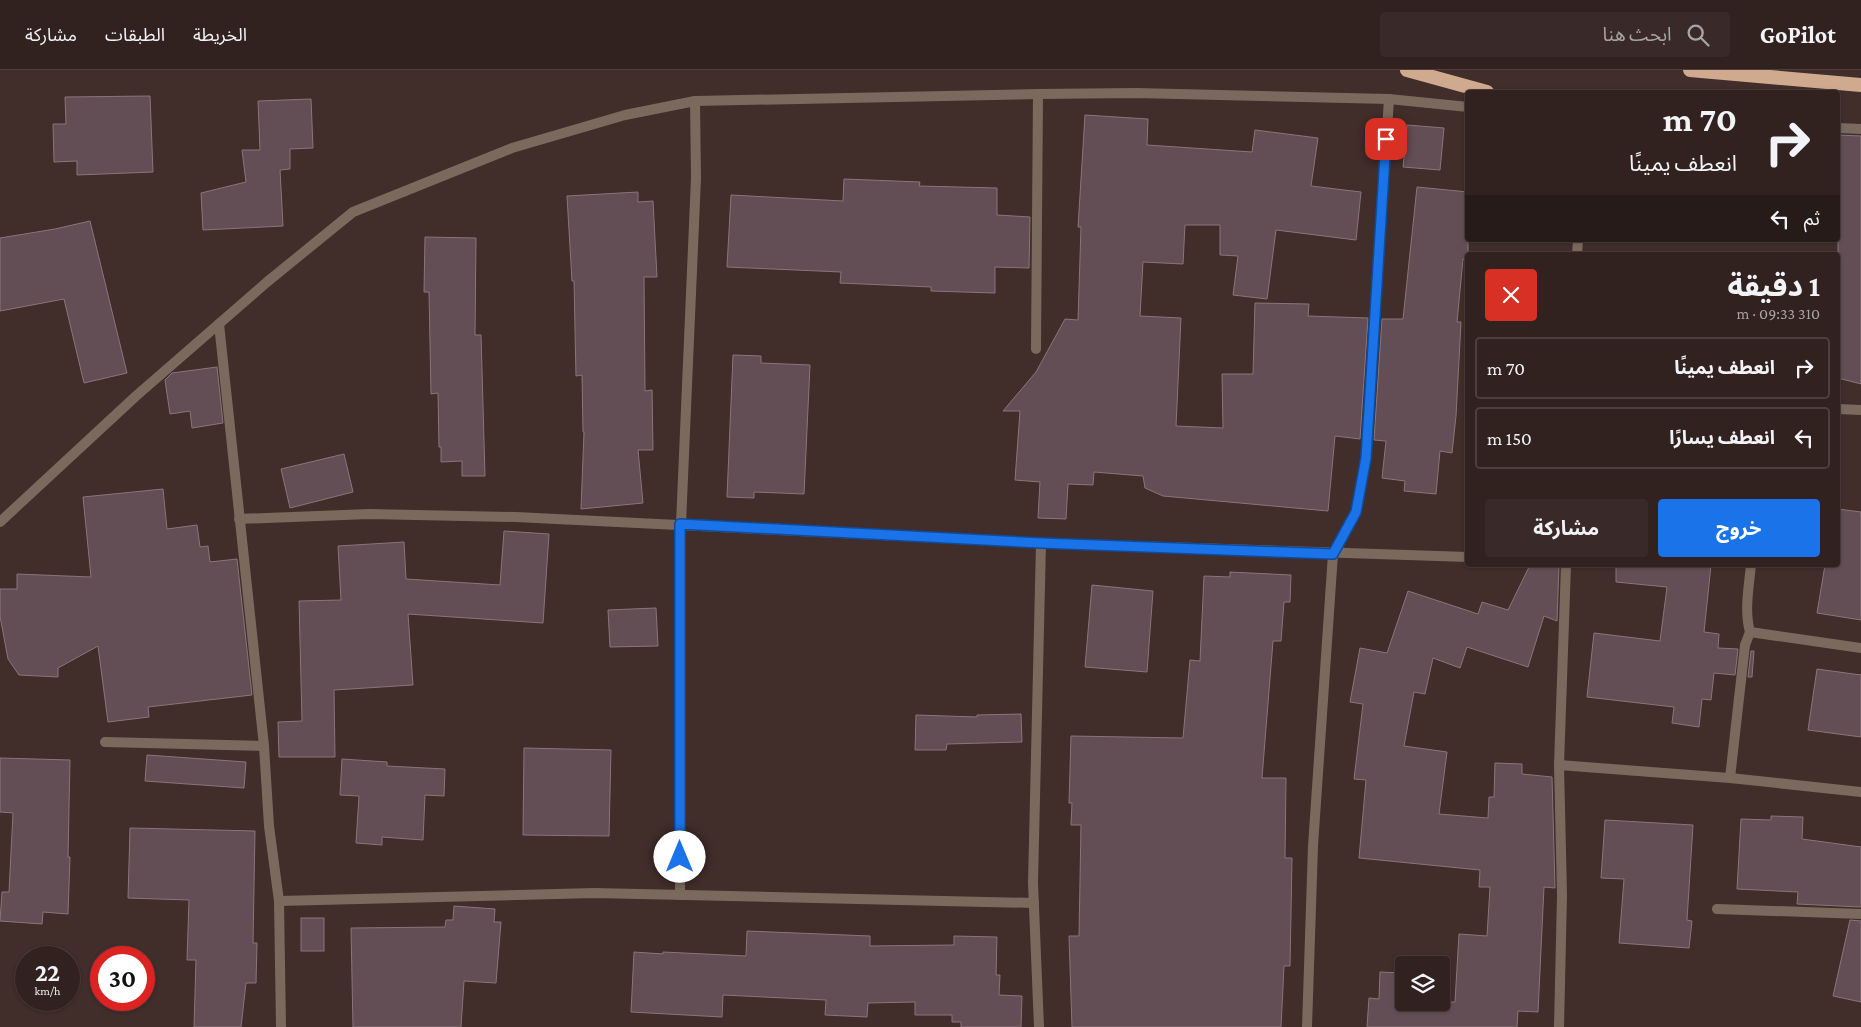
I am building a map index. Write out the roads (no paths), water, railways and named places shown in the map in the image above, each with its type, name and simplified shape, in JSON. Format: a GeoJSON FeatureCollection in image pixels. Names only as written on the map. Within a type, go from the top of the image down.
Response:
{"type":"FeatureCollection","features":[{"type":"Feature","properties":{"kind":"highway"},"geometry":{"type":"LineString","coordinates":[[1407,70],[1480,90]]}},
{"type":"Feature","properties":{"kind":"highway"},"geometry":{"type":"LineString","coordinates":[[1690,70],[1861,85]]}},
{"type":"Feature","properties":{"kind":"street"},"geometry":{"type":"LineString","coordinates":[[0,522],[136,396],[266,282],[353,212],[512,148],[625,115],[695,101],[1136,93],[1389,99],[1465,107]]}},
{"type":"Feature","properties":{"kind":"street"},"geometry":{"type":"LineString","coordinates":[[1036,348],[1038,94]]}},
{"type":"Feature","properties":{"kind":"street"},"geometry":{"type":"LineString","coordinates":[[1307,1027],[1314,846],[1333,554],[1356,512],[1366,458],[1389,99]]}},
{"type":"Feature","properties":{"kind":"street"},"geometry":{"type":"LineString","coordinates":[[680,895],[680,524],[696,178],[695,101]]}},
{"type":"Feature","properties":{"kind":"street"},"geometry":{"type":"LineString","coordinates":[[1840,128],[1861,129]]}},
{"type":"Feature","properties":{"kind":"street"},"geometry":{"type":"LineString","coordinates":[[219,324],[264,746],[269,826],[279,901],[281,1027]]}},
{"type":"Feature","properties":{"kind":"street"},"geometry":{"type":"LineString","coordinates":[[1840,409],[1861,410]]}},
{"type":"Feature","properties":{"kind":"street"},"geometry":{"type":"LineString","coordinates":[[239,519],[369,514],[516,517],[1041,543],[1465,557]]}},
{"type":"Feature","properties":{"kind":"street"},"geometry":{"type":"LineString","coordinates":[[1039,1027],[1033,883],[1041,543]]}},
{"type":"Feature","properties":{"kind":"street"},"geometry":{"type":"LineString","coordinates":[[1559,1027],[1562,895],[1559,765],[1566,567]]}},
{"type":"Feature","properties":{"kind":"street"},"geometry":{"type":"LineString","coordinates":[[1730,778],[1745,645],[1750,632],[1748,607],[1751,567]]}},
{"type":"Feature","properties":{"kind":"street"},"geometry":{"type":"LineString","coordinates":[[1750,632],[1861,648]]}},
{"type":"Feature","properties":{"kind":"street"},"geometry":{"type":"LineString","coordinates":[[105,742],[264,746]]}},
{"type":"Feature","properties":{"kind":"street"},"geometry":{"type":"LineString","coordinates":[[1559,765],[1730,778],[1861,792]]}},
{"type":"Feature","properties":{"kind":"street"},"geometry":{"type":"LineString","coordinates":[[279,901],[586,893],[1034,903]]}},
{"type":"Feature","properties":{"kind":"street"},"geometry":{"type":"LineString","coordinates":[[1716,909],[1861,914]]}}]}
